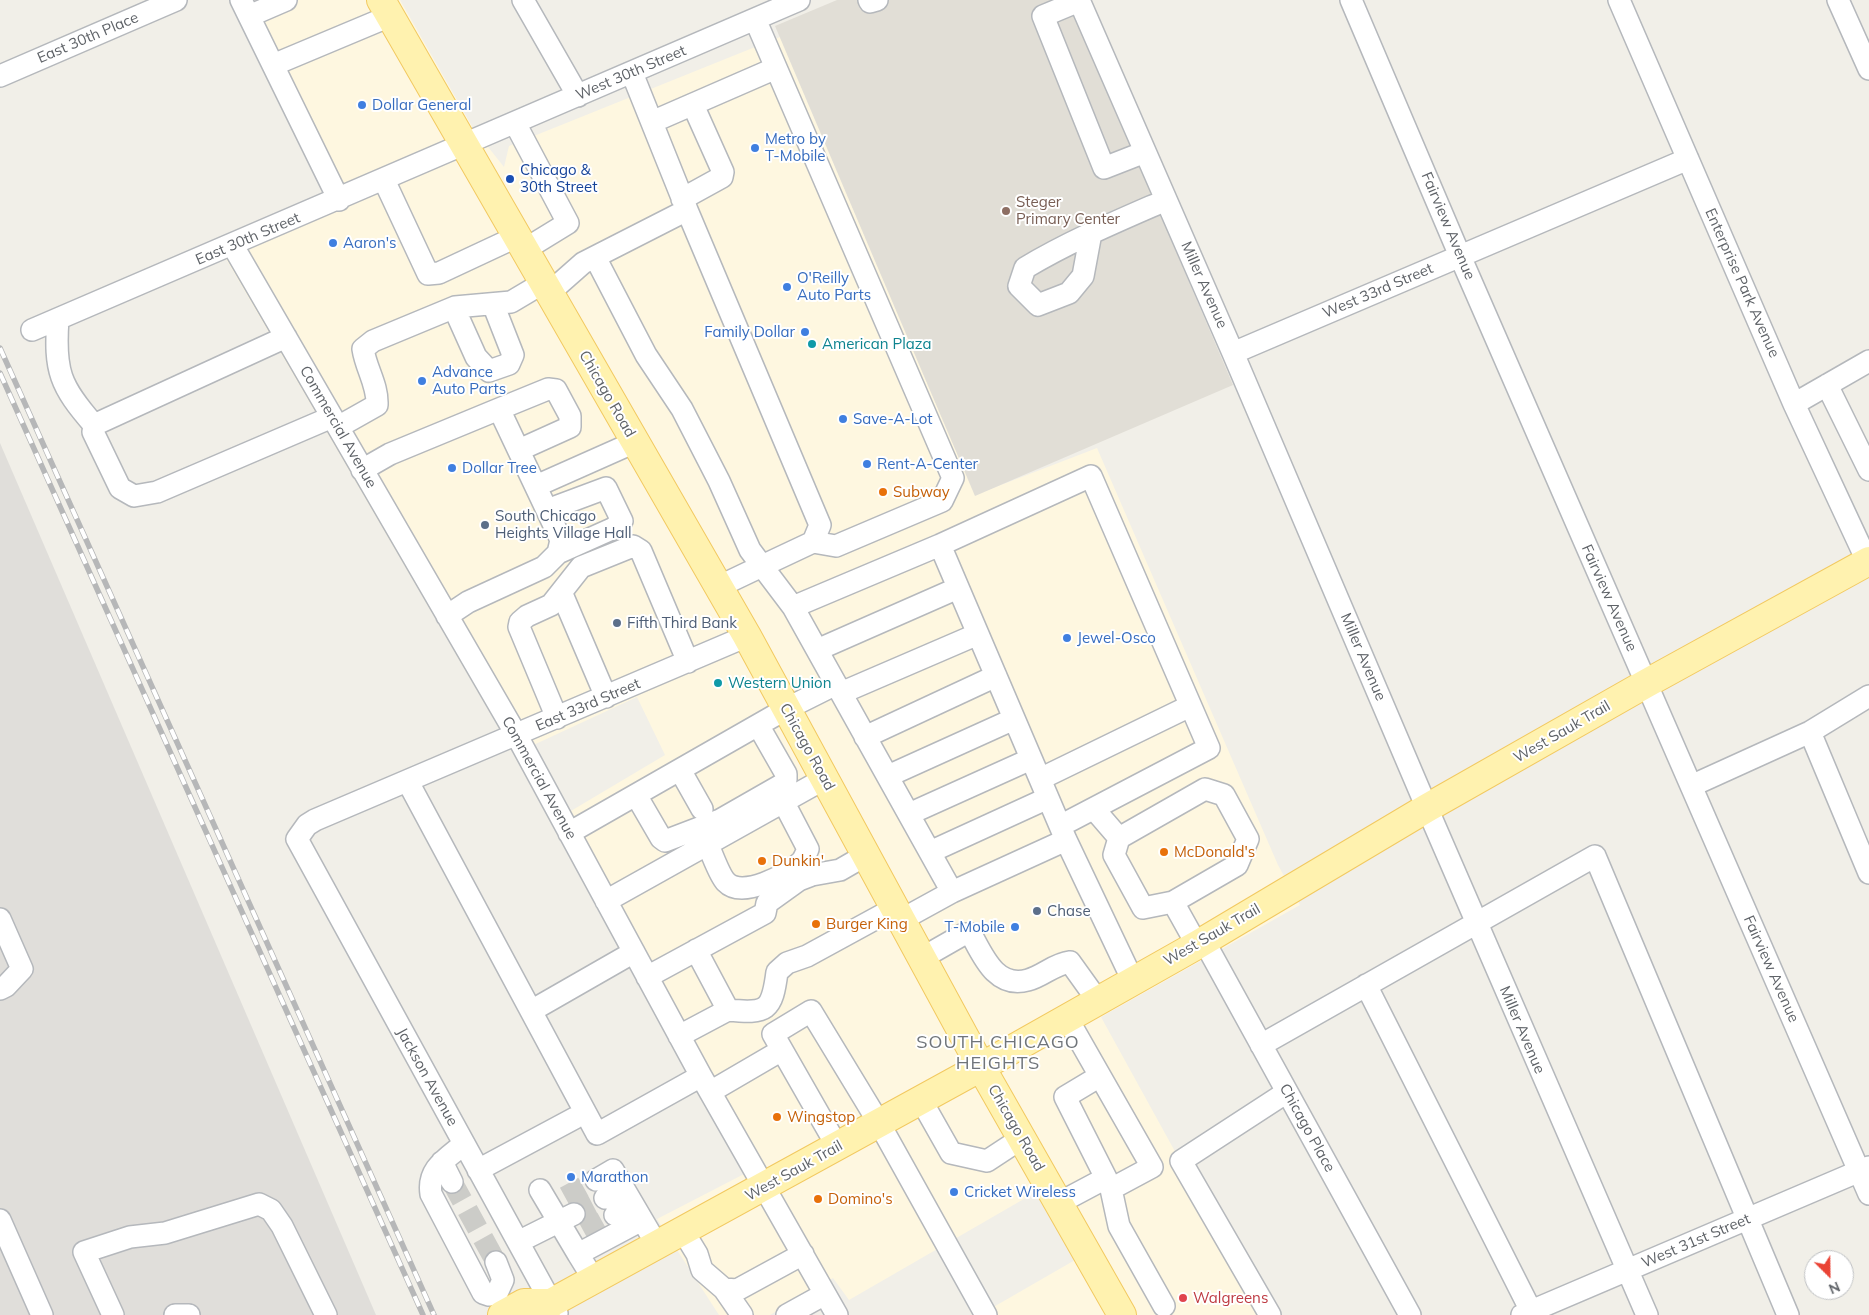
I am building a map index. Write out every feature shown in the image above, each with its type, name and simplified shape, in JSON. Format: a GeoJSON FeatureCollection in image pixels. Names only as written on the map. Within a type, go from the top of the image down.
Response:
{"type":"FeatureCollection","features":[{"type":"Feature","properties":{"kind":"main road","name":"Chicago Road"},"geometry":{"type":"LineString","coordinates":[[385,8],[747,636],[981,1067],[1122,1315]]}},
{"type":"Feature","properties":{"kind":"main road","name":"West Sauk Trail"},"geometry":{"type":"LineString","coordinates":[[502,1315],[524,1303],[550,1311],[594,1280],[981,1067],[1201,943],[1427,808],[1647,684],[1869,563]]}},
{"type":"Feature","properties":{"kind":"street","name":"East 30th Place"},"geometry":{"type":"LineString","coordinates":[[0,76],[176,0]]}},
{"type":"Feature","properties":{"kind":"street"},"geometry":{"type":"LineString","coordinates":[[286,0],[245,8],[339,200]]}},
{"type":"Feature","properties":{"kind":"street"},"geometry":{"type":"LineString","coordinates":[[523,0],[578,96]]}},
{"type":"Feature","properties":{"kind":"street","name":"West 30th Street"},"geometry":{"type":"LineString","coordinates":[[464,146],[799,0]]}},
{"type":"Feature","properties":{"kind":"street"},"geometry":{"type":"LineString","coordinates":[[869,0],[870,2],[876,0]]}},
{"type":"Feature","properties":{"kind":"street","name":"Fairview Avenue"},"geometry":{"type":"LineString","coordinates":[[1351,0],[1460,256],[1691,786],[1864,1169],[1869,1194]]}},
{"type":"Feature","properties":{"kind":"street","name":"Enterprise Park Avenue"},"geometry":{"type":"LineString","coordinates":[[1619,0],[1794,404],[1869,563]]}},
{"type":"Feature","properties":{"kind":"street"},"geometry":{"type":"LineString","coordinates":[[1838,0],[1869,69]]}},
{"type":"Feature","properties":{"kind":"street"},"geometry":{"type":"LineString","coordinates":[[1079,1],[1043,16],[1104,168],[1145,152]]}},
{"type":"Feature","properties":{"kind":"street","name":"Miller Avenue"},"geometry":{"type":"LineString","coordinates":[[1079,1],[1233,353],[1476,923],[1647,1315]]}},
{"type":"Feature","properties":{"kind":"street"},"geometry":{"type":"LineString","coordinates":[[273,64],[385,8]]}},
{"type":"Feature","properties":{"kind":"street"},"geometry":{"type":"LineString","coordinates":[[718,587],[813,542],[836,546],[942,501],[953,478],[755,19]]}},
{"type":"Feature","properties":{"kind":"street"},"geometry":{"type":"LineString","coordinates":[[652,122],[776,68]]}},
{"type":"Feature","properties":{"kind":"street"},"geometry":{"type":"LineString","coordinates":[[632,73],[820,525],[813,542]]}},
{"type":"Feature","properties":{"kind":"street"},"geometry":{"type":"LineString","coordinates":[[58,319],[56,351],[61,375],[71,398],[94,425],[93,432],[120,488],[134,496],[157,492],[377,405],[377,392],[362,349],[373,341],[454,308],[512,302],[546,288],[583,263],[685,204],[722,177],[723,172],[693,104]]}},
{"type":"Feature","properties":{"kind":"street"},"geometry":{"type":"LineString","coordinates":[[384,180],[428,274],[439,273],[568,223],[515,123]]}},
{"type":"Feature","properties":{"kind":"street","name":"East 30th Street"},"geometry":{"type":"LineString","coordinates":[[32,330],[464,146]]}},
{"type":"Feature","properties":{"kind":"street","name":"West 33rd Street"},"geometry":{"type":"LineString","coordinates":[[1233,353],[1688,159]]}},
{"type":"Feature","properties":{"kind":"street"},"geometry":{"type":"LineString","coordinates":[[1091,233],[1166,200]]}},
{"type":"Feature","properties":{"kind":"street","name":"Commercial Avenue"},"geometry":{"type":"LineString","coordinates":[[233,246],[517,736],[705,1084],[837,1315]]}},
{"type":"Feature","properties":{"kind":"street"},"geometry":{"type":"LineString","coordinates":[[595,257],[646,355],[682,409],[719,482],[750,550],[793,607],[952,892]]}},
{"type":"Feature","properties":{"kind":"street"},"geometry":{"type":"LineString","coordinates":[[454,308],[476,357],[488,371],[509,364],[513,355],[493,304]]}},
{"type":"Feature","properties":{"kind":"street"},"geometry":{"type":"LineString","coordinates":[[94,425],[286,337]]}},
{"type":"Feature","properties":{"kind":"street"},"geometry":{"type":"LineString","coordinates":[[1794,404],[1869,361]]}},
{"type":"Feature","properties":{"kind":"street"},"geometry":{"type":"LineString","coordinates":[[1827,385],[1869,470]]}},
{"type":"Feature","properties":{"kind":"street"},"geometry":{"type":"LineString","coordinates":[[362,470],[390,454],[548,389],[556,390],[570,416],[570,427],[519,450]]}},
{"type":"Feature","properties":{"kind":"street"},"geometry":{"type":"LineString","coordinates":[[500,409],[561,540],[558,552]]}},
{"type":"Feature","properties":{"kind":"street"},"geometry":{"type":"LineString","coordinates":[[534,480],[632,437]]}},
{"type":"Feature","properties":{"kind":"street"},"geometry":{"type":"LineString","coordinates":[[679,1036],[728,1010],[756,1011],[765,1008],[771,1003],[774,994],[777,972],[787,963],[952,892],[1063,833],[1094,809],[1209,748],[1091,476],[940,545],[793,607]]}},
{"type":"Feature","properties":{"kind":"street"},"geometry":{"type":"LineString","coordinates":[[447,616],[468,602],[544,566],[558,552],[614,528],[622,521],[606,488],[548,510]]}},
{"type":"Feature","properties":{"kind":"street"},"geometry":{"type":"LineString","coordinates":[[940,545],[1063,833],[1133,981]]}},
{"type":"Feature","properties":{"kind":"street"},"geometry":{"type":"LineString","coordinates":[[557,718],[519,627],[520,622],[527,616],[551,606],[581,567],[637,546],[641,551],[688,662]]}},
{"type":"Feature","properties":{"kind":"street"},"geometry":{"type":"LineString","coordinates":[[817,650],[958,588]]}},
{"type":"Feature","properties":{"kind":"street"},"geometry":{"type":"LineString","coordinates":[[562,594],[606,697]]}},
{"type":"Feature","properties":{"kind":"street"},"geometry":{"type":"LineString","coordinates":[[570,833],[786,709],[978,634]]}},
{"type":"Feature","properties":{"kind":"street","name":"East 33rd Street"},"geometry":{"type":"LineString","coordinates":[[297,839],[307,825],[314,820],[517,736],[747,636]]}},
{"type":"Feature","properties":{"kind":"street"},"geometry":{"type":"LineString","coordinates":[[866,737],[996,676]]}},
{"type":"Feature","properties":{"kind":"street"},"geometry":{"type":"LineString","coordinates":[[1691,786],[1810,732],[1869,696]]}},
{"type":"Feature","properties":{"kind":"street"},"geometry":{"type":"LineString","coordinates":[[930,852],[1190,706]]}},
{"type":"Feature","properties":{"kind":"street"},"geometry":{"type":"LineString","coordinates":[[888,776],[1014,719]]}},
{"type":"Feature","properties":{"kind":"street"},"geometry":{"type":"LineString","coordinates":[[636,795],[661,838],[665,840],[720,820],[776,788],[786,780],[786,774],[758,725]]}},
{"type":"Feature","properties":{"kind":"street"},"geometry":{"type":"LineString","coordinates":[[1810,732],[1869,873]]}},
{"type":"Feature","properties":{"kind":"street"},"geometry":{"type":"LineString","coordinates":[[909,814],[1031,759]]}},
{"type":"Feature","properties":{"kind":"street"},"geometry":{"type":"LineString","coordinates":[[680,770],[702,809]]}},
{"type":"Feature","properties":{"kind":"street"},"geometry":{"type":"LineString","coordinates":[[606,901],[824,778]]}},
{"type":"Feature","properties":{"kind":"street"},"geometry":{"type":"LineString","coordinates":[[408,782],[598,1134],[782,1050]]}},
{"type":"Feature","properties":{"kind":"street"},"geometry":{"type":"LineString","coordinates":[[1205,789],[1224,795],[1248,839],[1237,865],[1173,902],[1143,908],[1114,855],[1119,838],[1205,789]]}},
{"type":"Feature","properties":{"kind":"street"},"geometry":{"type":"LineString","coordinates":[[707,843],[726,883],[740,890],[754,888],[802,862],[808,849],[783,801]]}},
{"type":"Feature","properties":{"kind":"street"},"geometry":{"type":"LineString","coordinates":[[1094,809],[1119,838]]}},
{"type":"Feature","properties":{"kind":"street","name":"Jackson Avenue"},"geometry":{"type":"LineString","coordinates":[[297,839],[521,1248],[550,1311]]}},
{"type":"Feature","properties":{"kind":"street"},"geometry":{"type":"LineString","coordinates":[[647,977],[766,913],[767,902],[799,880],[840,870],[866,855]]}},
{"type":"Feature","properties":{"kind":"street"},"geometry":{"type":"LineString","coordinates":[[1261,1044],[1594,856],[1788,1315]]}},
{"type":"Feature","properties":{"kind":"street","name":"Chicago Place"},"geometry":{"type":"LineString","coordinates":[[1173,902],[1201,943],[1261,1044],[1410,1315]]}},
{"type":"Feature","properties":{"kind":"street"},"geometry":{"type":"LineString","coordinates":[[0,919],[22,968],[6,986],[0,989]]}},
{"type":"Feature","properties":{"kind":"street"},"geometry":{"type":"LineString","coordinates":[[922,958],[964,934],[971,934],[991,971],[1007,980],[1028,980],[1058,964],[1070,962],[1098,1001]]}},
{"type":"Feature","properties":{"kind":"street"},"geometry":{"type":"LineString","coordinates":[[696,950],[728,1010]]}},
{"type":"Feature","properties":{"kind":"street"},"geometry":{"type":"LineString","coordinates":[[531,1010],[634,952]]}},
{"type":"Feature","properties":{"kind":"street"},"geometry":{"type":"LineString","coordinates":[[1366,986],[1527,1313]]}},
{"type":"Feature","properties":{"kind":"street"},"geometry":{"type":"LineString","coordinates":[[837,1146],[773,1034],[812,1011],[858,1092],[879,1123],[986,1315]]}},
{"type":"Feature","properties":{"kind":"street"},"geometry":{"type":"LineString","coordinates":[[1058,1203],[1152,1167],[1067,1018]]}},
{"type":"Feature","properties":{"kind":"street"},"geometry":{"type":"LineString","coordinates":[[1100,1076],[1064,1097],[1108,1183],[1119,1226],[1164,1306]]}},
{"type":"Feature","properties":{"kind":"street"},"geometry":{"type":"LineString","coordinates":[[1270,1315],[1181,1161],[1287,1092]]}},
{"type":"Feature","properties":{"kind":"street"},"geometry":{"type":"LineString","coordinates":[[921,1100],[951,1153],[987,1161],[1022,1138]]}},
{"type":"Feature","properties":{"kind":"street"},"geometry":{"type":"LineString","coordinates":[[478,1170],[574,1118]]}},
{"type":"Feature","properties":{"kind":"street"},"geometry":{"type":"LineString","coordinates":[[464,1144],[442,1162],[430,1177],[431,1194],[483,1292],[490,1295],[497,1292],[502,1286],[503,1280],[498,1265],[521,1248],[565,1220],[619,1201],[657,1245]]}},
{"type":"Feature","properties":{"kind":"street"},"geometry":{"type":"LineString","coordinates":[[442,1162],[452,1182]]}},
{"type":"Feature","properties":{"kind":"street","name":"West 31st Street"},"geometry":{"type":"LineString","coordinates":[[1527,1313],[1864,1169]]}},
{"type":"Feature","properties":{"kind":"street"},"geometry":{"type":"LineString","coordinates":[[113,1315],[84,1252],[130,1238],[165,1234],[259,1204],[271,1210],[282,1226],[326,1315]]}},
{"type":"Feature","properties":{"kind":"street"},"geometry":{"type":"LineString","coordinates":[[0,1220],[5,1246],[42,1315]]}},
{"type":"Feature","properties":{"kind":"street"},"geometry":{"type":"LineString","coordinates":[[565,1220],[594,1280]]}},
{"type":"Feature","properties":{"kind":"street"},"geometry":{"type":"LineString","coordinates":[[683,1231],[698,1254],[702,1270],[724,1289],[742,1315]]}},
{"type":"Feature","properties":{"kind":"street"},"geometry":{"type":"LineString","coordinates":[[724,1289],[737,1290],[802,1254]]}},
{"type":"Feature","properties":{"kind":"street"},"geometry":{"type":"LineString","coordinates":[[787,1315],[825,1294]]}},
{"type":"Feature","properties":{"kind":"street"},"geometry":{"type":"LineString","coordinates":[[176,1315],[189,1315]]}},
{"type":"Feature","properties":{"kind":"shaded area"},"geometry":{"type":"Polygon","coordinates":[[[233,0],[400,0],[473,128],[504,167],[509,146],[780,37],[975,495],[1097,448],[1278,865],[1300,905],[1101,1017],[1265,1315],[993,1315],[990,1309],[1075,1260],[1036,1192],[849,1300],[833,1278],[770,1315],[719,1315],[657,1219],[746,1173],[554,821],[665,755],[637,697],[514,754],[215,240],[328,192],[233,0]]]}},
{"type":"Feature","properties":{"kind":"shaded area","name":"Steger Primary Center"},"geometry":{"type":"Polygon","coordinates":[[[837,0],[1069,0],[1233,385],[975,496],[775,26],[837,0]]]}},
{"type":"Feature","properties":{"kind":"shaded area"},"geometry":{"type":"Polygon","coordinates":[[[0,443],[376,1315],[0,1315],[0,443]]]}},
{"type":"Feature","properties":{"kind":"tunnel"},"geometry":{"type":"LineString","coordinates":[[565,1197],[596,1180]]}},
{"type":"Feature","properties":{"kind":"tunnel"},"geometry":{"type":"LineString","coordinates":[[452,1182],[496,1262]]}},
{"type":"Feature","properties":{"kind":"tunnel"},"geometry":{"type":"LineString","coordinates":[[574,1214],[605,1198]]}},
{"type":"Feature","properties":{"kind":"tunnel"},"geometry":{"type":"LineString","coordinates":[[584,1232],[615,1215]]}},
{"type":"Feature","properties":{"kind":"railway"},"geometry":{"type":"LineString","coordinates":[[0,348],[434,1315]]}},
{"type":"Feature","properties":{"kind":"railway"},"geometry":{"type":"LineString","coordinates":[[0,373],[423,1315]]}},
{"type":"Feature","properties":{"kind":"place","name":"Dollar General"},"geometry":{"type":"Point","coordinates":[362,105]}},
{"type":"Feature","properties":{"kind":"place","name":"Metro by T-Mobile"},"geometry":{"type":"Point","coordinates":[755,148]}},
{"type":"Feature","properties":{"kind":"place","name":"Chicago & 30th Street"},"geometry":{"type":"Point","coordinates":[510,179]}},
{"type":"Feature","properties":{"kind":"place","name":"Steger Primary Center"},"geometry":{"type":"Point","coordinates":[1006,211]}},
{"type":"Feature","properties":{"kind":"place","name":"Aaron's"},"geometry":{"type":"Point","coordinates":[333,243]}},
{"type":"Feature","properties":{"kind":"place","name":"O'Reilly Auto Parts"},"geometry":{"type":"Point","coordinates":[787,287]}},
{"type":"Feature","properties":{"kind":"place","name":"Family Dollar"},"geometry":{"type":"Point","coordinates":[805,332]}},
{"type":"Feature","properties":{"kind":"place","name":"American Plaza"},"geometry":{"type":"Point","coordinates":[812,344]}},
{"type":"Feature","properties":{"kind":"place","name":"Advance Auto Parts"},"geometry":{"type":"Point","coordinates":[422,381]}},
{"type":"Feature","properties":{"kind":"place","name":"Save-A-Lot"},"geometry":{"type":"Point","coordinates":[843,419]}},
{"type":"Feature","properties":{"kind":"place","name":"Rent-A-Center"},"geometry":{"type":"Point","coordinates":[867,464]}},
{"type":"Feature","properties":{"kind":"place","name":"Dollar Tree"},"geometry":{"type":"Point","coordinates":[452,468]}},
{"type":"Feature","properties":{"kind":"place","name":"Subway"},"geometry":{"type":"Point","coordinates":[883,492]}},
{"type":"Feature","properties":{"kind":"place","name":"South Chicago Heights Village Hall"},"geometry":{"type":"Point","coordinates":[485,525]}},
{"type":"Feature","properties":{"kind":"place","name":"Fifth Third Bank"},"geometry":{"type":"Point","coordinates":[617,623]}},
{"type":"Feature","properties":{"kind":"place","name":"Jewel-Osco"},"geometry":{"type":"Point","coordinates":[1067,638]}},
{"type":"Feature","properties":{"kind":"place","name":"Western Union"},"geometry":{"type":"Point","coordinates":[718,683]}},
{"type":"Feature","properties":{"kind":"place","name":"McDonald's"},"geometry":{"type":"Point","coordinates":[1164,852]}},
{"type":"Feature","properties":{"kind":"place","name":"Dunkin'"},"geometry":{"type":"Point","coordinates":[762,861]}},
{"type":"Feature","properties":{"kind":"place","name":"Chase"},"geometry":{"type":"Point","coordinates":[1037,911]}},
{"type":"Feature","properties":{"kind":"place","name":"Burger King"},"geometry":{"type":"Point","coordinates":[816,924]}},
{"type":"Feature","properties":{"kind":"place","name":"T-Mobile"},"geometry":{"type":"Point","coordinates":[1015,927]}},
{"type":"Feature","properties":{"kind":"place","name":"Wingstop"},"geometry":{"type":"Point","coordinates":[777,1117]}},
{"type":"Feature","properties":{"kind":"place","name":"Marathon"},"geometry":{"type":"Point","coordinates":[571,1177]}},
{"type":"Feature","properties":{"kind":"place","name":"Cricket Wireless"},"geometry":{"type":"Point","coordinates":[954,1192]}},
{"type":"Feature","properties":{"kind":"place","name":"Domino's"},"geometry":{"type":"Point","coordinates":[818,1199]}},
{"type":"Feature","properties":{"kind":"place","name":"Walgreens"},"geometry":{"type":"Point","coordinates":[1183,1298]}},
{"type":"Feature","properties":{"kind":"district","name":"SOUTH CHICAGO HEIGHTS"},"geometry":{"type":"Point","coordinates":[998,1053]}}]}
